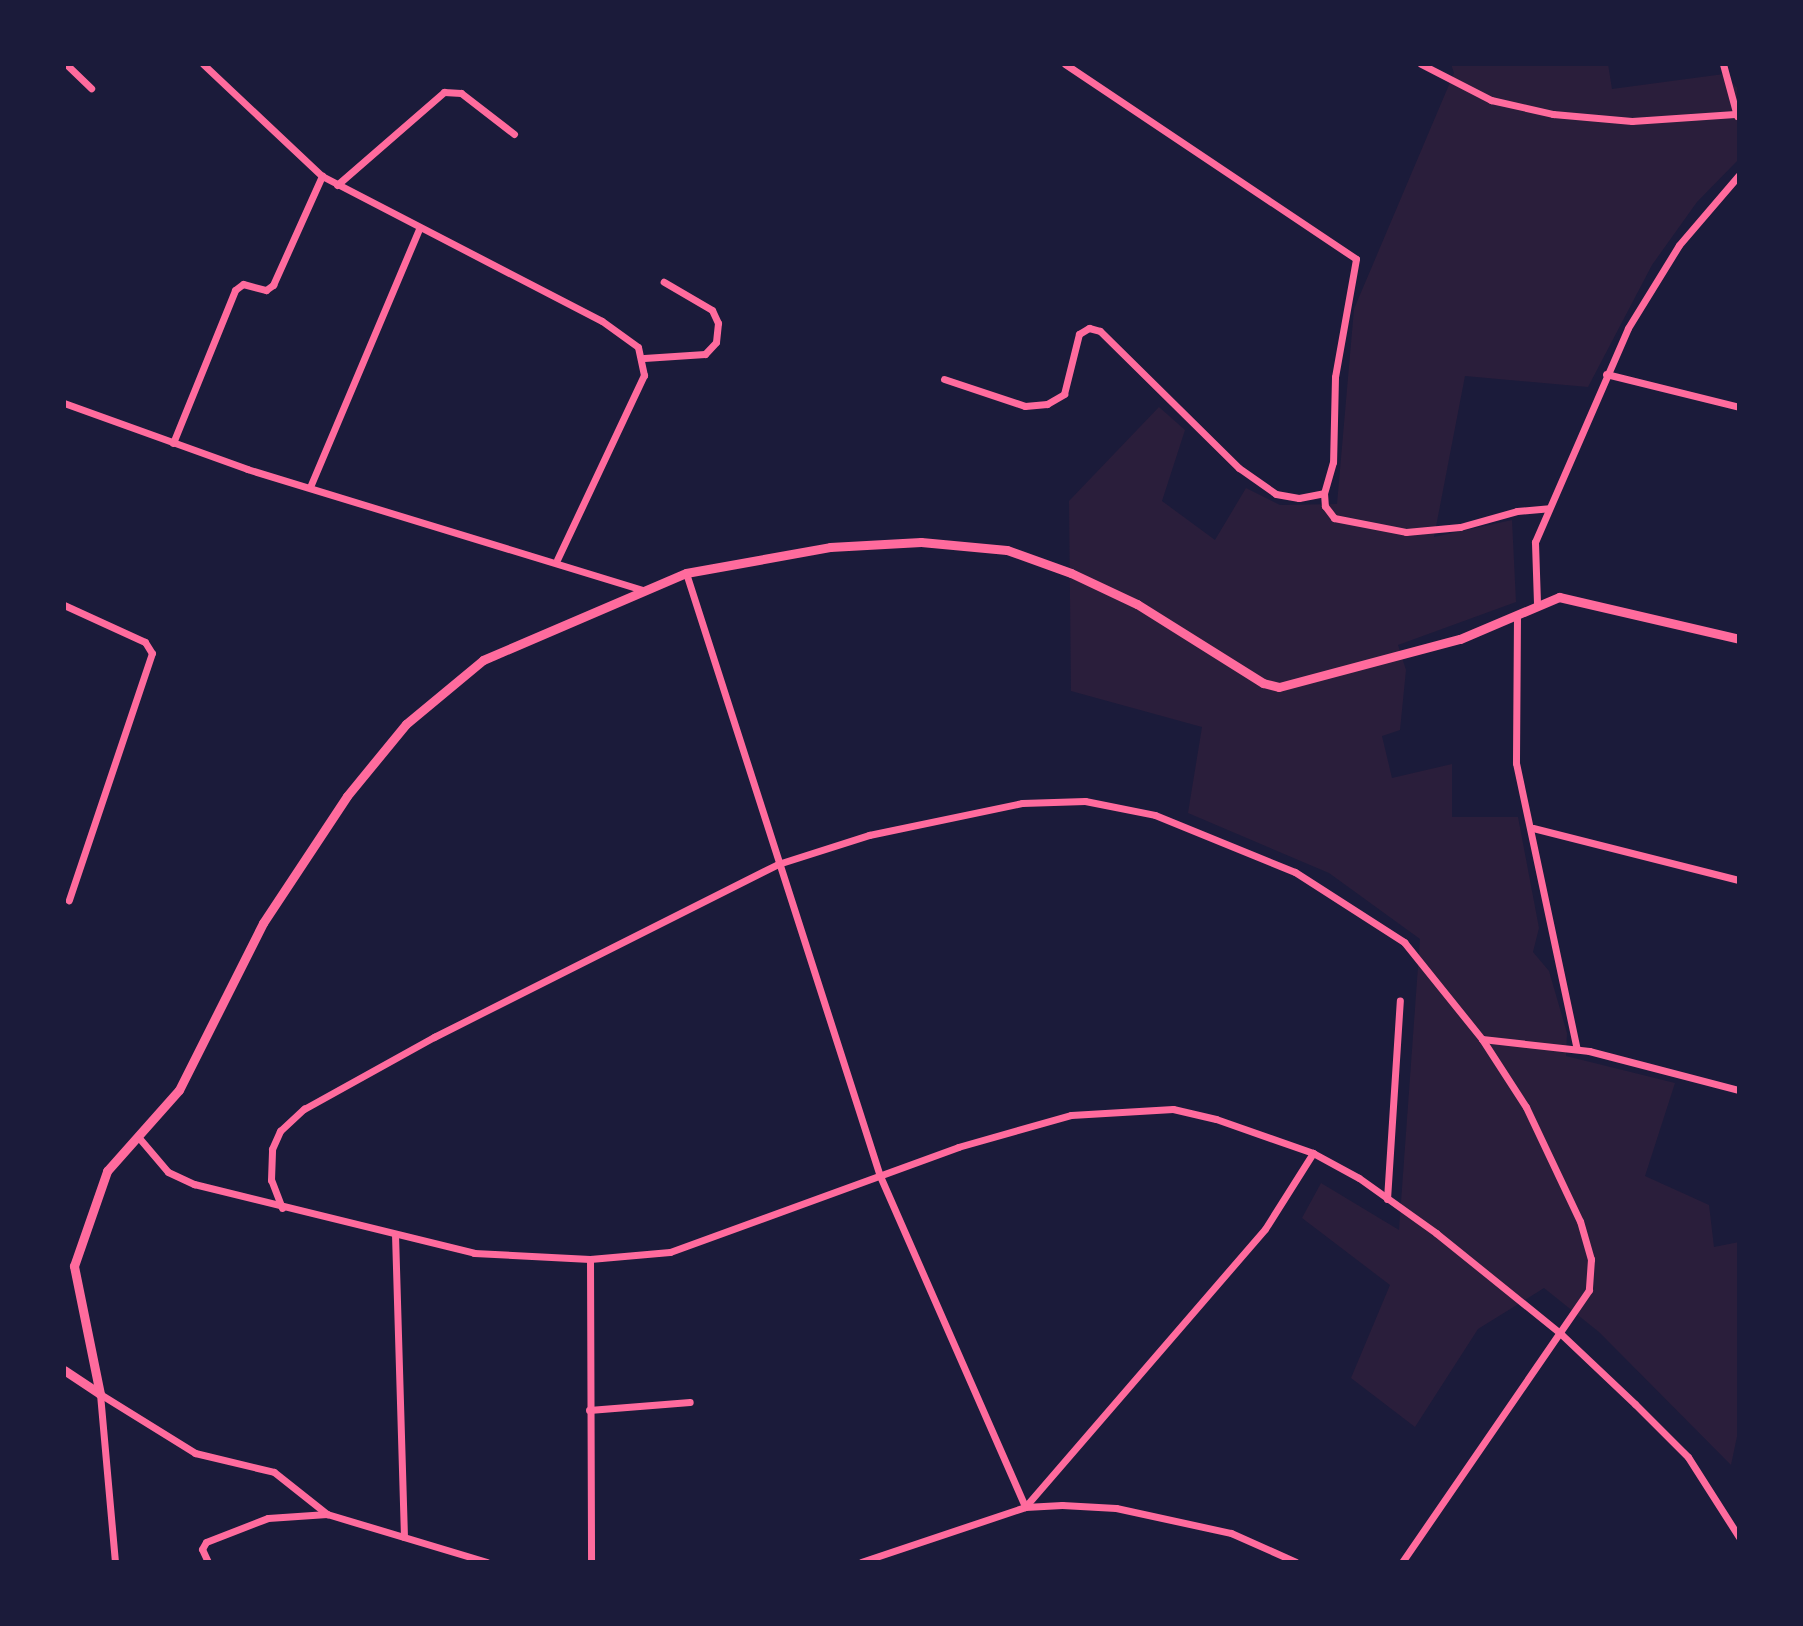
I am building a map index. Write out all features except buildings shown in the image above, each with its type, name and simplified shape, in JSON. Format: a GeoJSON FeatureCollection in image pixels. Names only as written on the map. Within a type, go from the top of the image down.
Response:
{"type":"FeatureCollection","features":[{"type":"Feature","properties":{"kind":"street"},"geometry":{"type":"LineString","coordinates":[[66,64],[91,88]]}},
{"type":"Feature","properties":{"kind":"street"},"geometry":{"type":"LineString","coordinates":[[203,64],[212,67],[322,176],[419,229],[602,321],[638,347],[644,358],[644,375],[557,560]]}},
{"type":"Feature","properties":{"kind":"street"},"geometry":{"type":"LineString","coordinates":[[1065,64],[1356,259],[1335,377],[1333,462],[1324,493],[1325,506],[1334,518],[1406,532],[1460,527],[1517,511],[1549,508]]}},
{"type":"Feature","properties":{"kind":"street"},"geometry":{"type":"LineString","coordinates":[[1421,64],[1491,100],[1553,114],[1632,121],[1737,116],[1723,64]]}},
{"type":"Feature","properties":{"kind":"street"},"geometry":{"type":"LineString","coordinates":[[337,185],[444,92],[461,93],[514,134]]}},
{"type":"Feature","properties":{"kind":"street"},"geometry":{"type":"LineString","coordinates":[[1537,603],[1532,561],[1549,508],[1606,374],[1666,263],[1739,175]]}},
{"type":"Feature","properties":{"kind":"street"},"geometry":{"type":"LineString","coordinates":[[173,443],[235,290],[243,284],[266,290],[273,285],[322,176]]}},
{"type":"Feature","properties":{"kind":"street"},"geometry":{"type":"LineString","coordinates":[[310,487],[419,229]]}},
{"type":"Feature","properties":{"kind":"street"},"geometry":{"type":"LineString","coordinates":[[644,358],[705,354],[716,342],[718,323],[712,310],[664,282]]}},
{"type":"Feature","properties":{"kind":"street"},"geometry":{"type":"LineString","coordinates":[[944,379],[1025,406],[1047,404],[1064,394],[1079,334],[1089,328],[1100,331],[1239,468],[1276,494],[1299,498],[1324,493]]}},
{"type":"Feature","properties":{"kind":"street"},"geometry":{"type":"LineString","coordinates":[[1606,374],[1739,407]]}},
{"type":"Feature","properties":{"kind":"street"},"geometry":{"type":"LineString","coordinates":[[64,403],[173,443],[557,560],[642,590]]}},
{"type":"Feature","properties":{"kind":"street"},"geometry":{"type":"LineString","coordinates":[[115,1562],[100,1394],[74,1266],[107,1171],[140,1139],[187,1077],[263,923],[347,796],[406,724],[483,660],[686,573],[867,543],[961,542],[991,547],[1071,573],[1137,604],[1263,683],[1294,686],[1460,639],[1517,616],[1537,603],[1575,598],[1739,639]]}},
{"type":"Feature","properties":{"kind":"street"},"geometry":{"type":"LineString","coordinates":[[686,573],[880,1176],[1025,1507]]}},
{"type":"Feature","properties":{"kind":"street"},"geometry":{"type":"LineString","coordinates":[[64,605],[145,642],[152,653],[69,900]]}},
{"type":"Feature","properties":{"kind":"street"},"geometry":{"type":"LineString","coordinates":[[1517,616],[1516,763],[1533,828],[1577,1049]]}},
{"type":"Feature","properties":{"kind":"street"},"geometry":{"type":"LineString","coordinates":[[282,1208],[271,1180],[272,1149],[280,1131],[304,1109],[434,1037],[778,864],[869,835],[1022,803],[1085,801],[1155,815],[1295,872],[1355,906],[1404,942],[1482,1039],[1549,1152],[1591,1259],[1589,1290],[1402,1562]]}},
{"type":"Feature","properties":{"kind":"street"},"geometry":{"type":"LineString","coordinates":[[1533,828],[1739,880]]}},
{"type":"Feature","properties":{"kind":"street"},"geometry":{"type":"LineString","coordinates":[[1387,1199],[1400,1000]]}},
{"type":"Feature","properties":{"kind":"street"},"geometry":{"type":"LineString","coordinates":[[1482,1039],[1577,1049],[1739,1090]]}},
{"type":"Feature","properties":{"kind":"street"},"geometry":{"type":"LineString","coordinates":[[140,1139],[180,1179],[282,1208],[474,1253],[531,1260],[590,1259],[670,1252],[1018,1127],[1122,1109],[1173,1109],[1216,1119],[1313,1153],[1387,1199],[1561,1334],[1688,1457],[1739,1537]]}},
{"type":"Feature","properties":{"kind":"street"},"geometry":{"type":"LineString","coordinates":[[1025,1507],[1265,1229],[1313,1153]]}},
{"type":"Feature","properties":{"kind":"street"},"geometry":{"type":"LineString","coordinates":[[395,1234],[404,1537]]}},
{"type":"Feature","properties":{"kind":"street"},"geometry":{"type":"LineString","coordinates":[[590,1259],[591,1562]]}},
{"type":"Feature","properties":{"kind":"street"},"geometry":{"type":"LineString","coordinates":[[64,1370],[195,1453],[274,1472],[327,1514]]}},
{"type":"Feature","properties":{"kind":"street"},"geometry":{"type":"LineString","coordinates":[[589,1410],[690,1402]]}},
{"type":"Feature","properties":{"kind":"street"},"geometry":{"type":"LineString","coordinates":[[861,1562],[882,1558],[1025,1507],[1116,1508],[1164,1517],[1231,1533],[1296,1562]]}},
{"type":"Feature","properties":{"kind":"street"},"geometry":{"type":"LineString","coordinates":[[208,1562],[203,1544],[232,1532],[268,1518],[327,1514],[487,1562]]}},
{"type":"Feature","properties":{"kind":"shaded area"},"geometry":{"type":"Polygon","coordinates":[[[1451,64],[1608,64],[1612,89],[1724,74],[1739,90],[1739,159],[1697,202],[1652,265],[1588,387],[1465,376],[1434,537],[1512,520],[1516,602],[1398,645],[1406,670],[1400,730],[1382,736],[1392,778],[1452,764],[1452,817],[1518,817],[1539,928],[1533,952],[1549,971],[1567,1033],[1566,1056],[1675,1083],[1645,1176],[1709,1205],[1714,1247],[1739,1242],[1739,1427],[1731,1465],[1599,1332],[1544,1288],[1478,1329],[1415,1427],[1351,1378],[1390,1285],[1302,1218],[1321,1183],[1399,1230],[1420,939],[1329,873],[1188,813],[1202,727],[1071,691],[1069,501],[1159,407],[1185,430],[1162,501],[1215,540],[1246,488],[1280,505],[1337,504],[1354,309],[1454,73],[1451,64]]]}}]}
